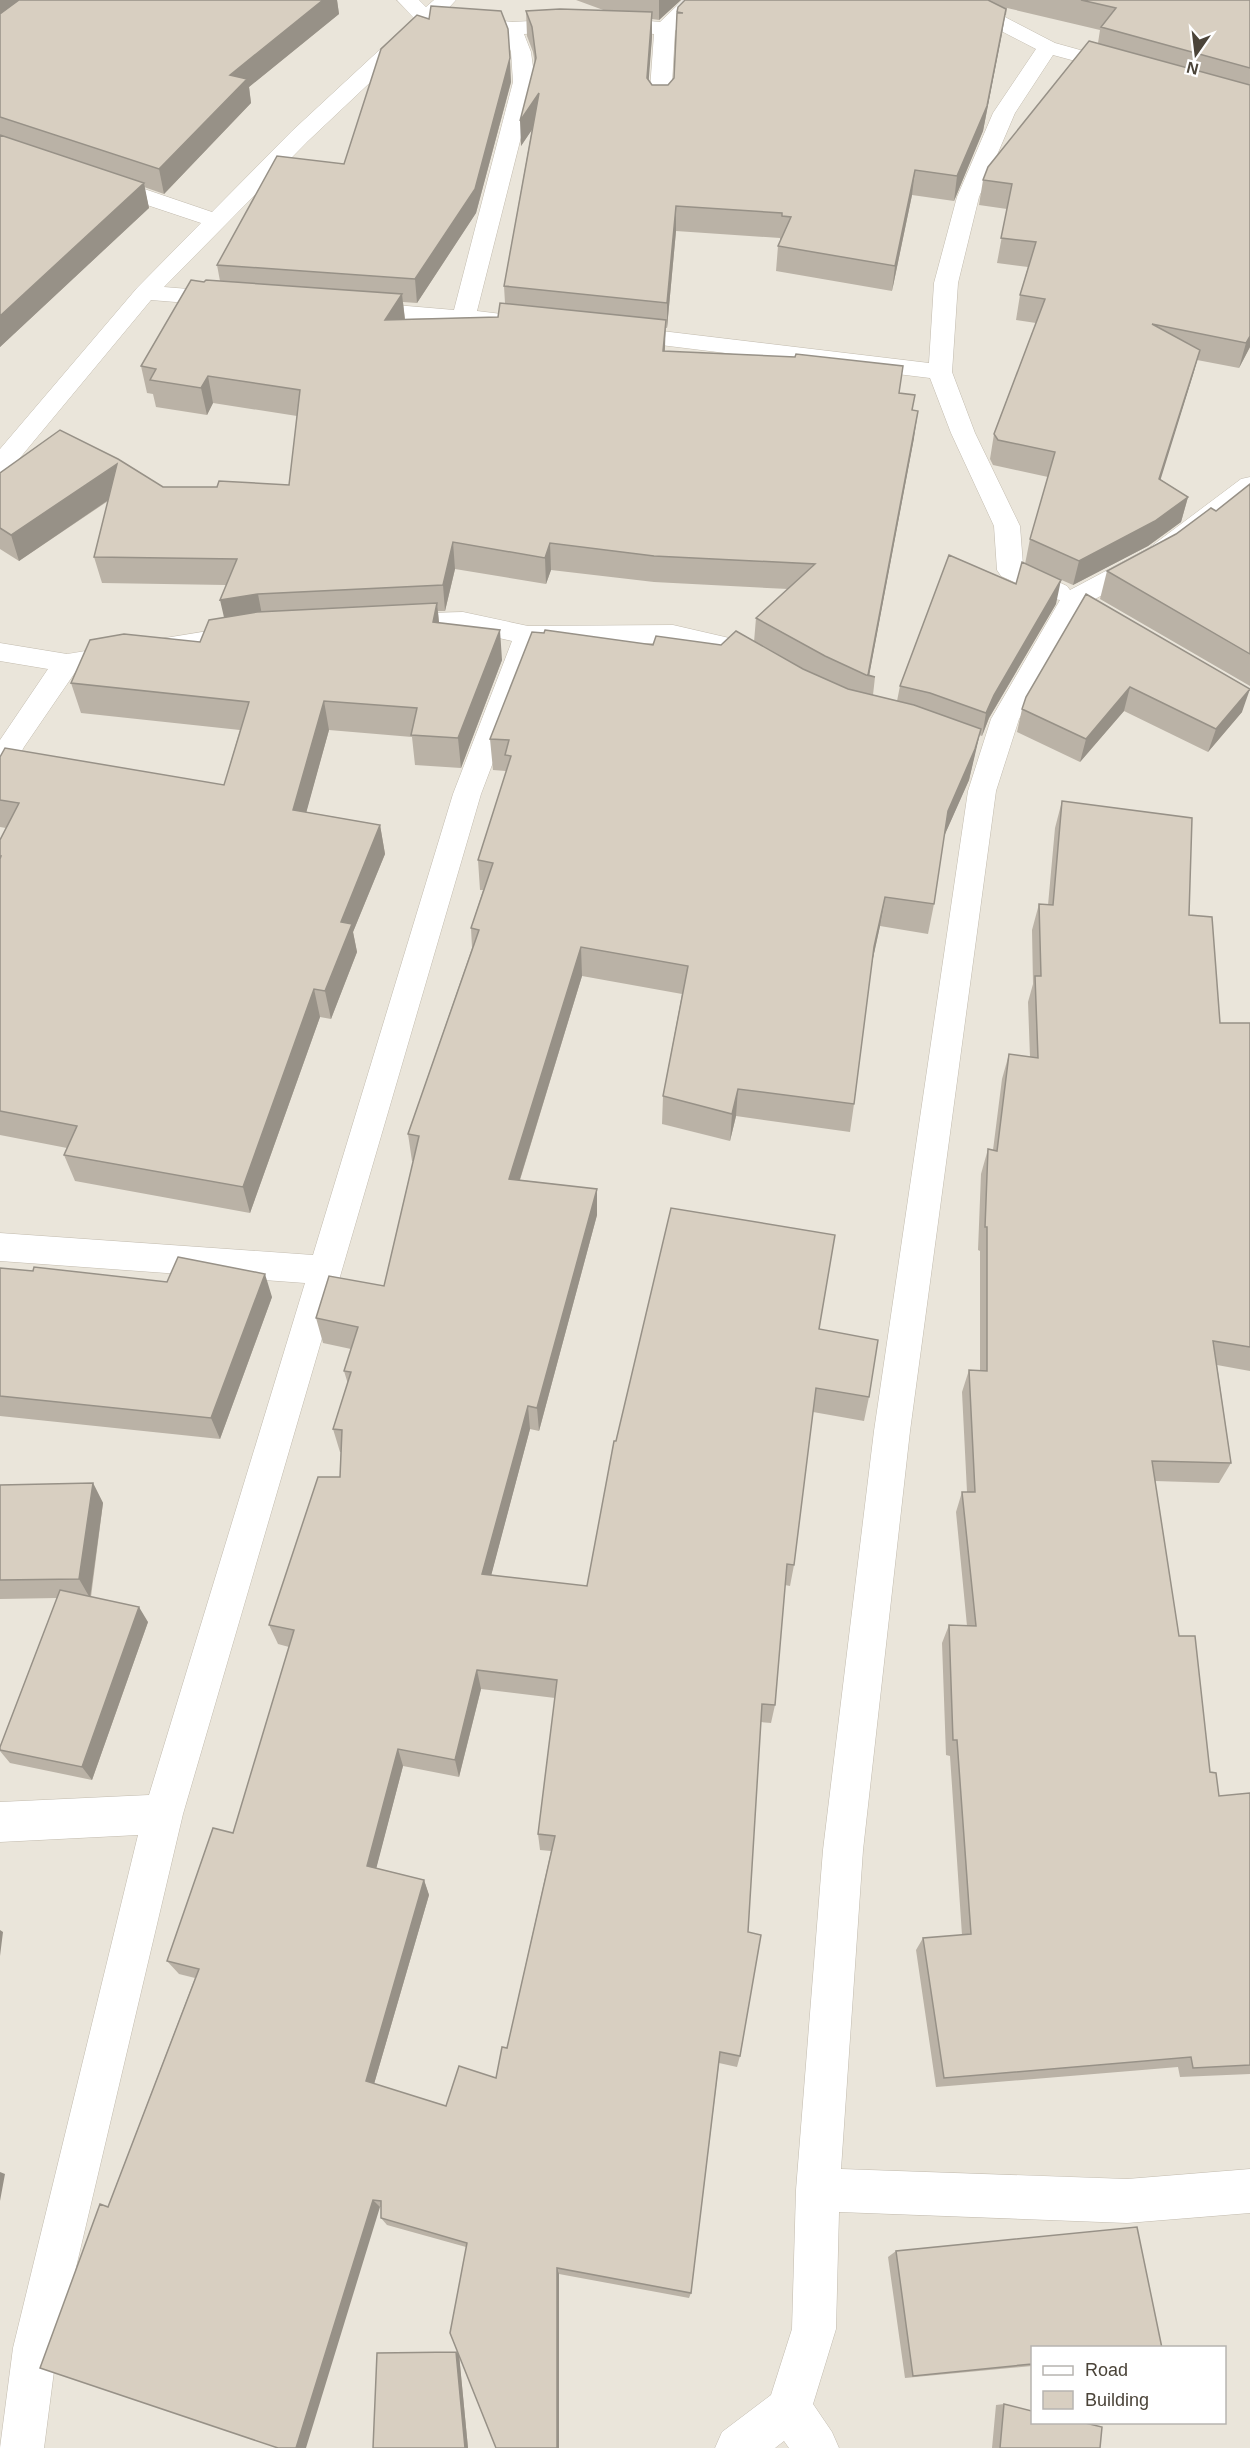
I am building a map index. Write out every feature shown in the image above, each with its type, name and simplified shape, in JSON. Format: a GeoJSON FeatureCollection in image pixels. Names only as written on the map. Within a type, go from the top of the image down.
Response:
{"type":"FeatureCollection","features":[{"type":"Feature","properties":{"kind":"street"},"geometry":{"type":"LineString","coordinates":[[407,0],[425,16],[512,28],[606,23],[665,29]]}},
{"type":"Feature","properties":{"kind":"street"},"geometry":{"type":"LineString","coordinates":[[0,465],[146,293],[425,16],[446,0]]}},
{"type":"Feature","properties":{"kind":"street"},"geometry":{"type":"LineString","coordinates":[[660,103],[665,29],[695,0]]}},
{"type":"Feature","properties":{"kind":"street"},"geometry":{"type":"LineString","coordinates":[[956,0],[1048,48],[1138,72]]}},
{"type":"Feature","properties":{"kind":"street"},"geometry":{"type":"LineString","coordinates":[[464,316],[524,82],[521,52],[512,28]]}},
{"type":"Feature","properties":{"kind":"street"},"geometry":{"type":"LineString","coordinates":[[1048,48],[1004,113],[968,198],[946,283],[940,372],[963,433],[1007,526],[1010,570],[1084,605]]}},
{"type":"Feature","properties":{"kind":"street"},"geometry":{"type":"LineString","coordinates":[[87,177],[216,221]]}},
{"type":"Feature","properties":{"kind":"street"},"geometry":{"type":"LineString","coordinates":[[146,293],[252,301]]}},
{"type":"Feature","properties":{"kind":"street"},"geometry":{"type":"LineString","coordinates":[[334,307],[464,316],[544,325]]}},
{"type":"Feature","properties":{"kind":"street"},"geometry":{"type":"LineString","coordinates":[[601,331],[940,372]]}},
{"type":"Feature","properties":{"kind":"street"},"geometry":{"type":"LineString","coordinates":[[738,2448],[789,2409],[814,2329],[818,2190],[843,1850],[892,1431],[963,912],[982,791],[981,749],[1005,719],[1084,605],[1158,554],[1250,485]]}},
{"type":"Feature","properties":{"kind":"street"},"geometry":{"type":"LineString","coordinates":[[373,624],[463,621],[528,635],[674,634],[728,647],[754,657],[783,674]]}},
{"type":"Feature","properties":{"kind":"street"},"geometry":{"type":"LineString","coordinates":[[0,652],[67,663],[274,630]]}},
{"type":"Feature","properties":{"kind":"street"},"geometry":{"type":"LineString","coordinates":[[21,2448],[35,2348],[163,1814],[467,794],[528,635]]}},
{"type":"Feature","properties":{"kind":"street"},"geometry":{"type":"LineString","coordinates":[[0,766],[13,742],[67,663]]}},
{"type":"Feature","properties":{"kind":"street"},"geometry":{"type":"LineString","coordinates":[[0,1247],[327,1270]]}},
{"type":"Feature","properties":{"kind":"street"},"geometry":{"type":"LineString","coordinates":[[0,1822],[163,1814]]}},
{"type":"Feature","properties":{"kind":"street"},"geometry":{"type":"LineString","coordinates":[[818,2190],[1127,2201],[1250,2191]]}},
{"type":"Feature","properties":{"kind":"street"},"geometry":{"type":"LineString","coordinates":[[789,2409],[816,2448]]}},
{"type":"Feature","properties":{"kind":"shaded area"},"geometry":{"type":"Polygon","coordinates":[[[0,0],[1250,0],[1250,2448],[0,2448],[0,0]]]}},
{"type":"Feature","properties":{"kind":"building"},"geometry":{"type":"Polygon","coordinates":[[[19,0],[323,0],[230,75],[247,79],[159,169],[0,117],[0,14],[19,0]]]}},
{"type":"Feature","properties":{"kind":"building"},"geometry":{"type":"Polygon","coordinates":[[[685,0],[988,0],[1006,9],[987,106],[957,176],[915,170],[895,266],[778,246],[791,217],[782,216],[782,213],[676,206],[667,303],[504,286],[539,93],[520,121],[536,58],[532,27],[526,11],[560,9],[652,12],[647,78],[652,85],[668,85],[674,78],[677,13],[683,13],[677,12],[678,7],[685,0]]]}},
{"type":"Feature","properties":{"kind":"building"},"geometry":{"type":"Polygon","coordinates":[[[1081,0],[1250,0],[1250,68],[1101,27],[1116,8],[1081,0]]]}},
{"type":"Feature","properties":{"kind":"building"},"geometry":{"type":"Polygon","coordinates":[[[431,6],[501,11],[508,29],[510,58],[475,189],[415,279],[217,265],[277,156],[344,164],[381,49],[417,15],[429,19],[431,6]]]}},
{"type":"Feature","properties":{"kind":"building"},"geometry":{"type":"Polygon","coordinates":[[[1089,41],[1250,85],[1250,336],[1246,343],[1152,324],[1200,350],[1159,479],[1188,497],[1155,521],[1079,561],[1030,539],[1055,452],[998,440],[994,434],[1045,299],[1020,295],[1036,242],[1001,238],[1012,184],[983,180],[988,167],[1089,41]]]}},
{"type":"Feature","properties":{"kind":"building"},"geometry":{"type":"Polygon","coordinates":[[[0,135],[144,183],[0,316],[0,135]]]}},
{"type":"Feature","properties":{"kind":"building"},"geometry":{"type":"Polygon","coordinates":[[[191,280],[402,294],[385,320],[498,317],[500,303],[666,320],[663,351],[795,357],[796,354],[903,366],[899,393],[915,395],[912,410],[918,411],[868,675],[875,677],[866,675],[825,656],[756,618],[815,564],[654,556],[550,543],[545,558],[453,542],[443,585],[258,594],[220,600],[237,559],[94,557],[117,464],[11,535],[0,528],[0,473],[60,430],[118,459],[163,487],[217,487],[219,481],[289,485],[300,390],[208,376],[201,388],[150,380],[156,369],[141,366],[191,280]]]}},
{"type":"Feature","properties":{"kind":"building"},"geometry":{"type":"Polygon","coordinates":[[[1250,484],[1250,654],[1107,571],[1176,534],[1211,508],[1216,511],[1250,484]]]}},
{"type":"Feature","properties":{"kind":"building"},"geometry":{"type":"Polygon","coordinates":[[[949,555],[1016,584],[1022,562],[1061,580],[994,695],[986,713],[930,693],[900,686],[949,555]]]}},
{"type":"Feature","properties":{"kind":"building"},"geometry":{"type":"Polygon","coordinates":[[[1086,594],[1250,689],[1216,729],[1130,687],[1086,739],[1022,709],[1026,697],[1086,594]]]}},
{"type":"Feature","properties":{"kind":"building"},"geometry":{"type":"Polygon","coordinates":[[[437,603],[433,622],[500,630],[458,738],[411,735],[417,708],[324,701],[293,810],[380,825],[341,922],[352,924],[325,991],[314,989],[243,1187],[64,1155],[77,1126],[0,1111],[0,840],[19,803],[0,800],[0,757],[5,748],[224,785],[249,702],[71,683],[90,640],[124,634],[200,642],[209,620],[257,612],[437,603]]]}},
{"type":"Feature","properties":{"kind":"building"},"geometry":{"type":"Polygon","coordinates":[[[545,630],[653,645],[656,636],[721,645],[736,631],[803,669],[848,689],[914,705],[981,729],[975,749],[948,811],[934,904],[885,897],[874,947],[854,1104],[738,1089],[732,1114],[663,1096],[688,966],[581,947],[509,1179],[597,1189],[537,1408],[528,1406],[482,1574],[587,1586],[614,1441],[616,1441],[671,1208],[835,1235],[819,1329],[878,1340],[869,1397],[816,1388],[794,1565],[787,1564],[775,1705],[762,1704],[748,1932],[761,1935],[740,2056],[720,2052],[691,2293],[557,2268],[557,2448],[496,2448],[450,2333],[467,2243],[381,2218],[381,2201],[373,2200],[296,2448],[278,2448],[40,2368],[100,2204],[108,2207],[199,1969],[167,1961],[213,1828],[233,1833],[294,1630],[269,1625],[318,1477],[340,1477],[342,1430],[333,1429],[351,1372],[344,1371],[358,1327],[316,1318],[329,1276],[384,1286],[419,1136],[408,1134],[479,930],[471,928],[493,863],[478,860],[511,756],[505,755],[509,740],[490,739],[532,632],[544,633],[545,630]],[[477,1670],[455,1760],[398,1749],[367,1866],[424,1880],[366,2081],[446,2106],[459,2066],[496,2078],[502,2047],[507,2048],[555,1836],[538,1834],[557,1680],[477,1670]]]}},
{"type":"Feature","properties":{"kind":"building"},"geometry":{"type":"Polygon","coordinates":[[[1062,801],[1192,818],[1189,915],[1212,917],[1220,1023],[1250,1023],[1250,1347],[1213,1341],[1231,1463],[1152,1461],[1179,1636],[1195,1636],[1210,1772],[1216,1773],[1219,1796],[1250,1793],[1250,2065],[1193,2068],[1191,2057],[944,2078],[923,1938],[971,1934],[957,1740],[953,1740],[949,1625],[976,1626],[962,1492],[975,1492],[969,1370],[987,1371],[987,1227],[985,1227],[988,1149],[997,1151],[1009,1054],[1038,1058],[1035,976],[1041,976],[1039,904],[1053,905],[1062,801]]]}},
{"type":"Feature","properties":{"kind":"building"},"geometry":{"type":"Polygon","coordinates":[[[178,1257],[265,1274],[211,1418],[0,1396],[0,1268],[33,1271],[34,1267],[167,1282],[178,1257]]]}},
{"type":"Feature","properties":{"kind":"building"},"geometry":{"type":"Polygon","coordinates":[[[93,1483],[79,1579],[0,1580],[0,1485],[93,1483]]]}},
{"type":"Feature","properties":{"kind":"building"},"geometry":{"type":"Polygon","coordinates":[[[60,1590],[139,1607],[82,1767],[0,1750],[60,1590]]]}},
{"type":"Feature","properties":{"kind":"building"},"geometry":{"type":"Polygon","coordinates":[[[1137,2227],[1162,2346],[1031,2346],[1031,2364],[913,2376],[896,2251],[1137,2227]]]}},
{"type":"Feature","properties":{"kind":"building"},"geometry":{"type":"Polygon","coordinates":[[[456,2352],[465,2448],[373,2448],[377,2353],[456,2352]]]}},
{"type":"Feature","properties":{"kind":"building"},"geometry":{"type":"Polygon","coordinates":[[[1004,2404],[1031,2411],[1031,2424],[1089,2424],[1102,2427],[1100,2448],[1000,2448],[1004,2404]]]}}]}
